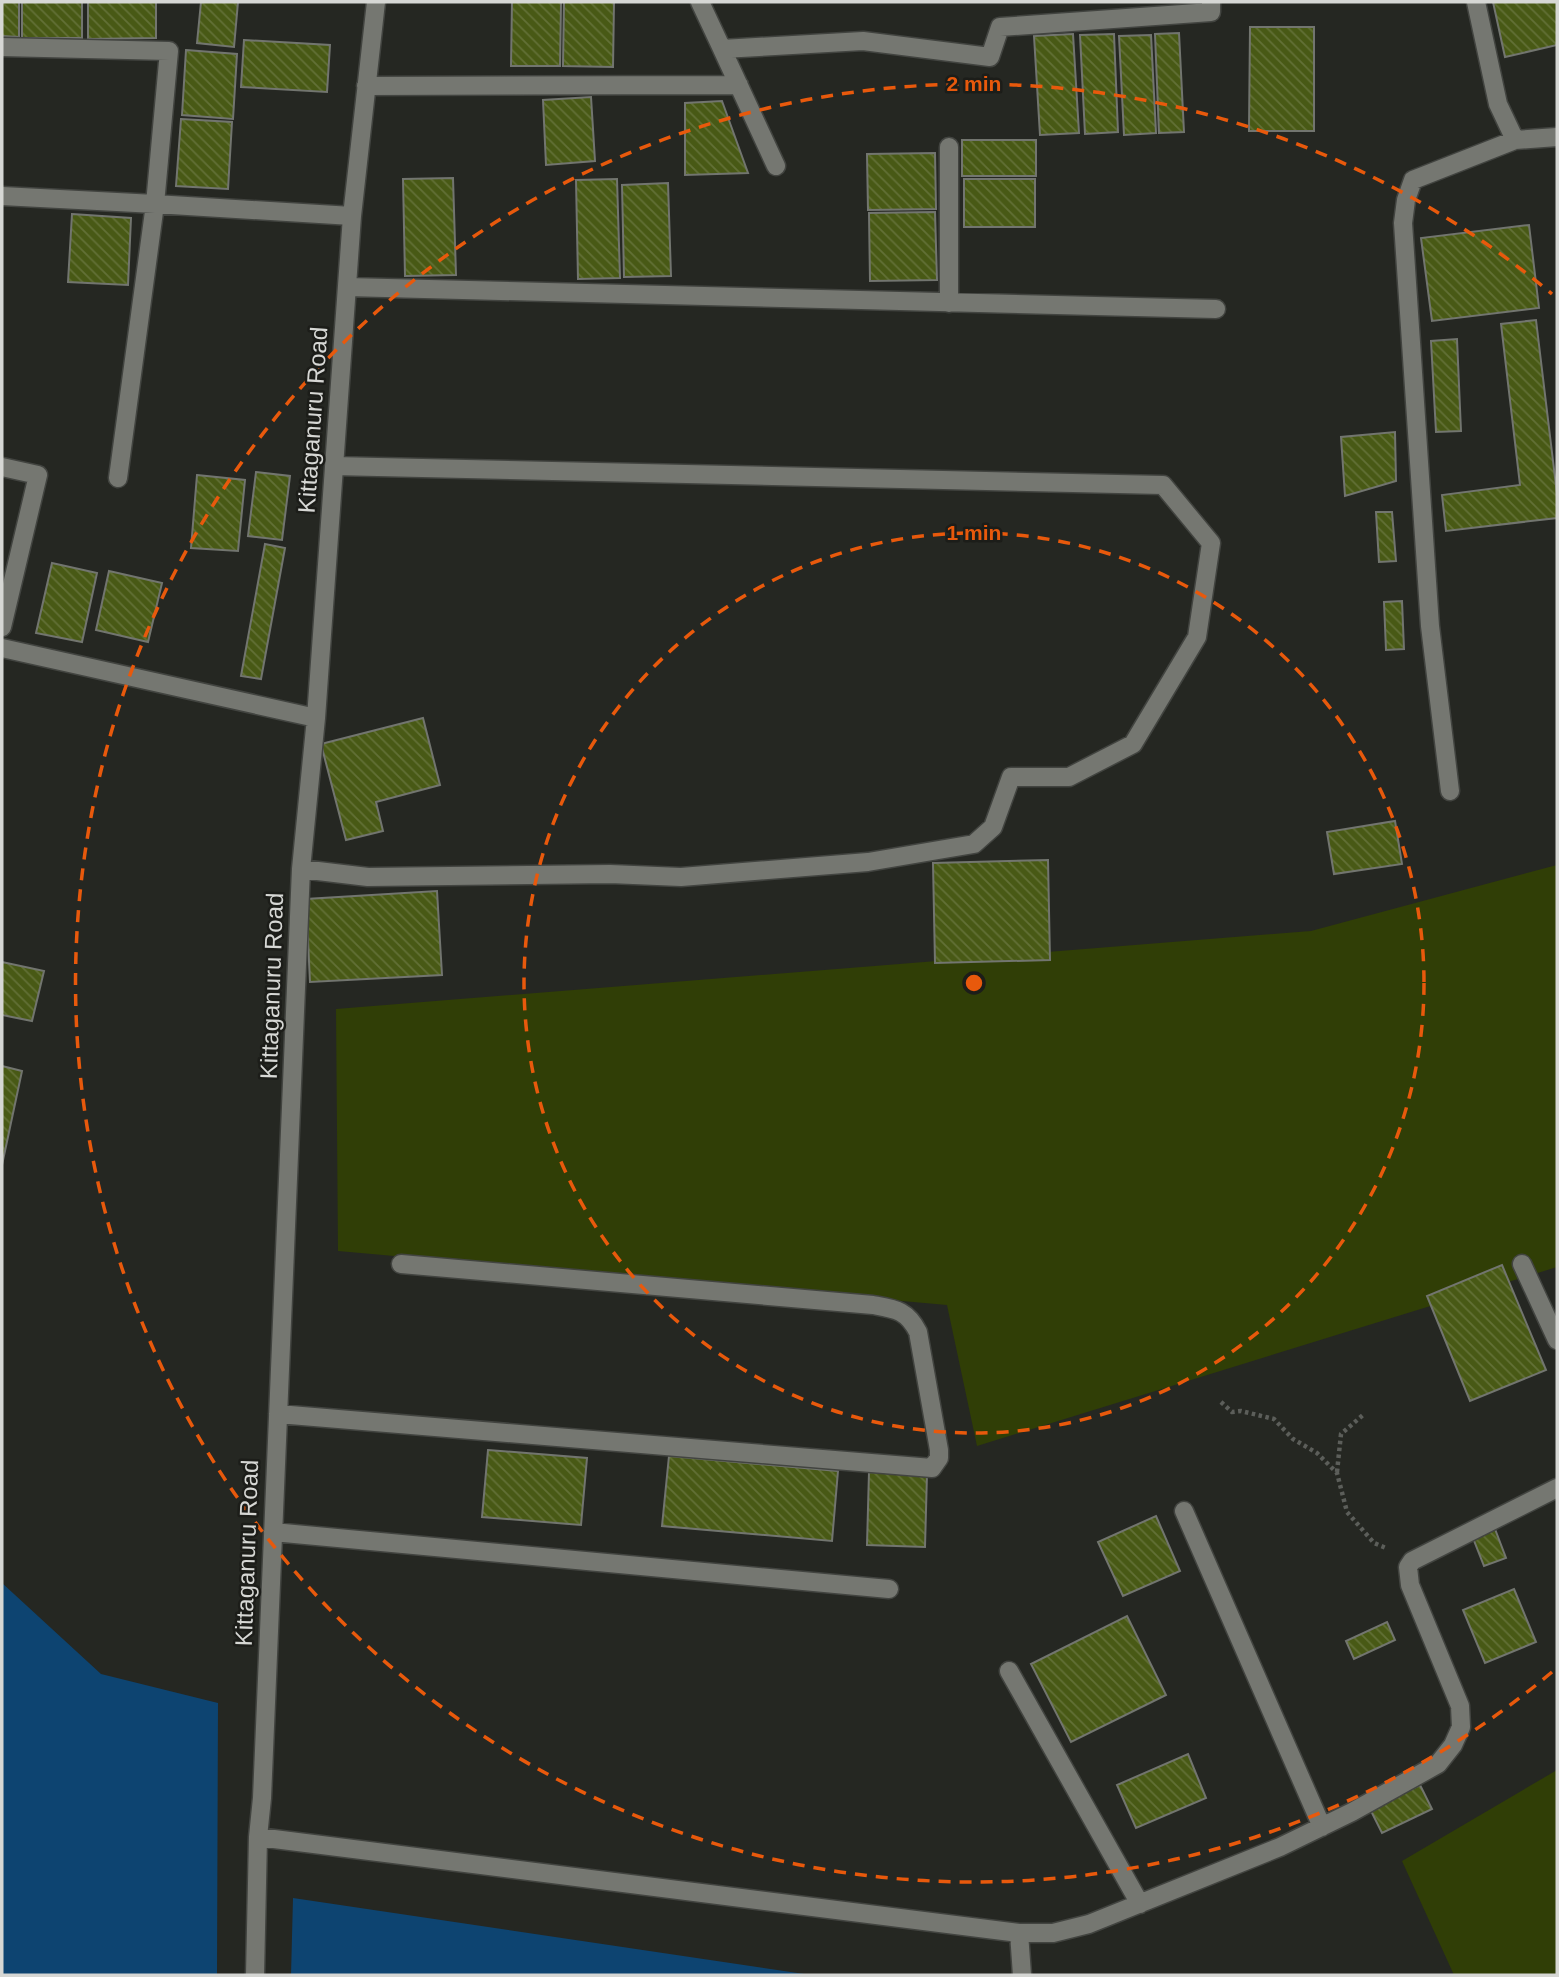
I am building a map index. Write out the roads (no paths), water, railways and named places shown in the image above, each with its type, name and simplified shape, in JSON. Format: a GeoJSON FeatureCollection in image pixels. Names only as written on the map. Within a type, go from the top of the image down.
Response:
{"type":"FeatureCollection","features":[{"type":"Feature","properties":{"kind":"street","name":"Kittaganuru Road"},"geometry":{"type":"LineString","coordinates":[[256,1975],[258,1836],[301,869],[316,718],[352,216],[376,2]]}},
{"type":"Feature","properties":{"kind":"street"},"geometry":{"type":"LineString","coordinates":[[700,2],[776,166]]}},
{"type":"Feature","properties":{"kind":"street"},"geometry":{"type":"LineString","coordinates":[[722,49],[863,41],[990,57],[1000,27],[1211,12],[1211,2]]}},
{"type":"Feature","properties":{"kind":"street"},"geometry":{"type":"LineString","coordinates":[[1476,2],[1498,104],[1515,139]]}},
{"type":"Feature","properties":{"kind":"street"},"geometry":{"type":"LineString","coordinates":[[2,47],[169,51],[155,204],[118,478]]}},
{"type":"Feature","properties":{"kind":"street"},"geometry":{"type":"LineString","coordinates":[[366,86],[739,85]]}},
{"type":"Feature","properties":{"kind":"street"},"geometry":{"type":"LineString","coordinates":[[1450,790],[1430,626],[1403,223],[1406,200],[1413,180],[1515,139],[1557,137]]}},
{"type":"Feature","properties":{"kind":"street"},"geometry":{"type":"LineString","coordinates":[[948,303],[949,147]]}},
{"type":"Feature","properties":{"kind":"street"},"geometry":{"type":"LineString","coordinates":[[2,196],[352,216]]}},
{"type":"Feature","properties":{"kind":"street"},"geometry":{"type":"LineString","coordinates":[[346,287],[1216,309]]}},
{"type":"Feature","properties":{"kind":"street"},"geometry":{"type":"LineString","coordinates":[[301,869],[368,877],[610,874],[681,877],[868,862],[974,844],[993,827],[1011,777],[1069,777],[1133,744],[1197,638],[1211,543],[1163,485],[334,466]]}},
{"type":"Feature","properties":{"kind":"street"},"geometry":{"type":"LineString","coordinates":[[2,467],[38,475],[2,627]]}},
{"type":"Feature","properties":{"kind":"street"},"geometry":{"type":"LineString","coordinates":[[2,648],[316,718]]}},
{"type":"Feature","properties":{"kind":"street"},"geometry":{"type":"LineString","coordinates":[[278,1414],[932,1468],[939,1458],[940,1450],[918,1332],[912,1321],[898,1310],[873,1305],[401,1264]]}},
{"type":"Feature","properties":{"kind":"street"},"geometry":{"type":"LineString","coordinates":[[1522,1264],[1557,1340]]}},
{"type":"Feature","properties":{"kind":"street"},"geometry":{"type":"LineString","coordinates":[[258,1836],[1018,1933],[1053,1933],[1089,1924],[1280,1847],[1352,1812],[1438,1764],[1453,1745],[1461,1727],[1460,1706],[1410,1584],[1408,1567],[1412,1561],[1557,1488]]}},
{"type":"Feature","properties":{"kind":"street"},"geometry":{"type":"LineString","coordinates":[[1184,1511],[1322,1827]]}},
{"type":"Feature","properties":{"kind":"street"},"geometry":{"type":"LineString","coordinates":[[273,1532],[889,1589]]}},
{"type":"Feature","properties":{"kind":"street"},"geometry":{"type":"LineString","coordinates":[[1009,1671],[1140,1904]]}},
{"type":"Feature","properties":{"kind":"street"},"geometry":{"type":"LineString","coordinates":[[1018,1933],[1022,1975]]}},
{"type":"Feature","properties":{"kind":"water"},"geometry":{"type":"Polygon","coordinates":[[[2,1583],[101,1674],[218,1703],[217,1975],[2,1975],[2,1583]]]}},
{"type":"Feature","properties":{"kind":"water"},"geometry":{"type":"Polygon","coordinates":[[[293,1898],[811,1975],[291,1975],[293,1898]]]}}]}
